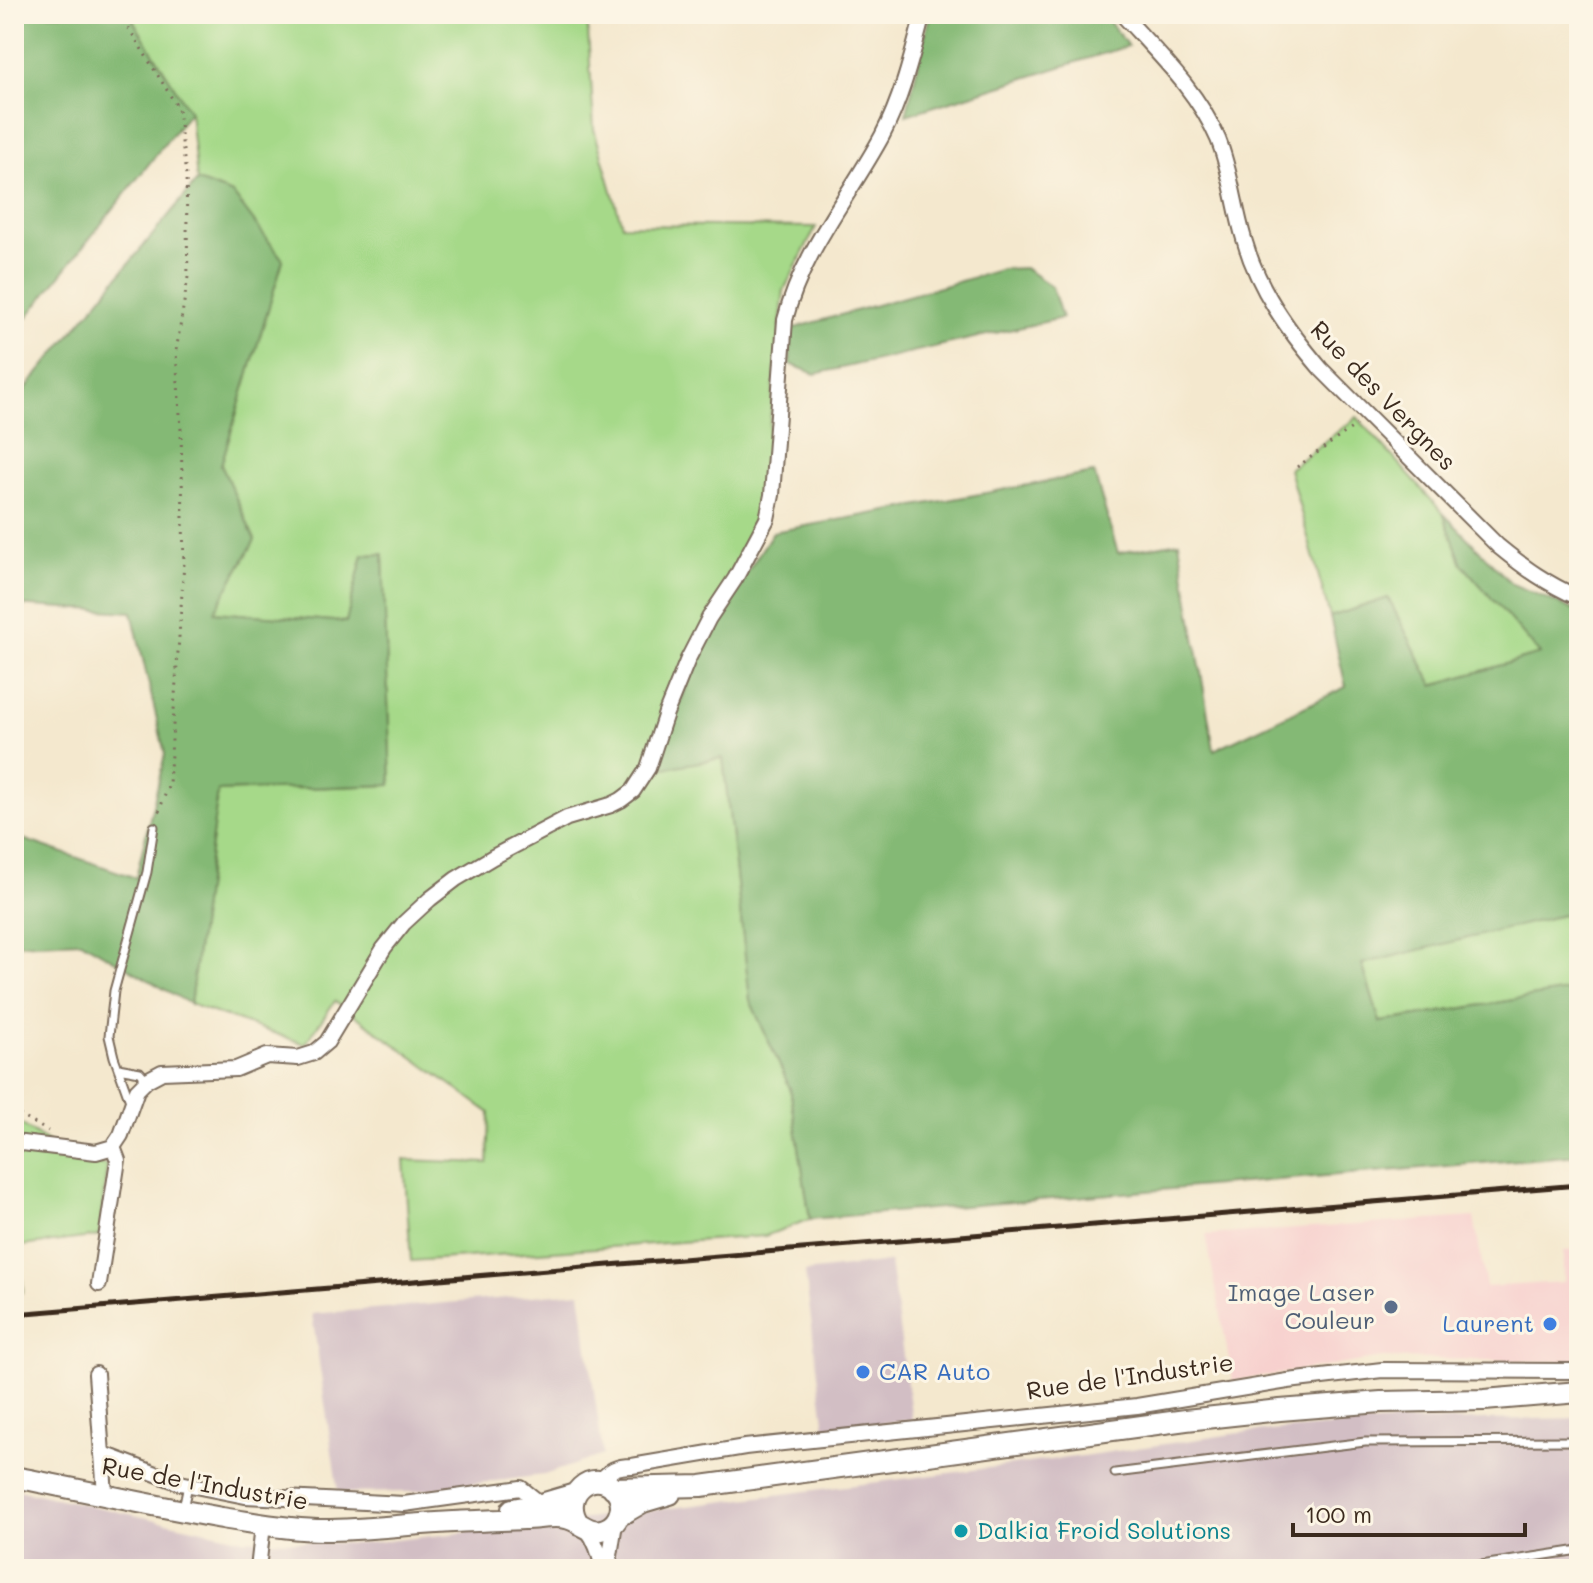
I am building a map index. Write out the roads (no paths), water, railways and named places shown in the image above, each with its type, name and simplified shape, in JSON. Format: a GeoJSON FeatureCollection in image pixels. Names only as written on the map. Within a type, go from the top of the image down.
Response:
{"type":"FeatureCollection","features":[{"type":"Feature","properties":{"kind":"main road","name":"Rue de l'Industrie"},"geometry":{"type":"LineString","coordinates":[[1484,1400],[1579,1392]]}},
{"type":"Feature","properties":{"kind":"main road","name":"Rue de l'Industrie"},"geometry":{"type":"LineString","coordinates":[[617,1520],[643,1502],[701,1486],[1186,1420],[1367,1403],[1484,1400],[1579,1402]]}},
{"type":"Feature","properties":{"kind":"main road","name":"Rue de l'Industrie"},"geometry":{"type":"LineString","coordinates":[[14,1477],[263,1525],[322,1530],[567,1518],[582,1526]]}},
{"type":"Feature","properties":{"kind":"main road"},"geometry":{"type":"LineString","coordinates":[[585,1484],[607,1485],[621,1501],[617,1520],[602,1530],[593,1531],[582,1526],[572,1509],[575,1494],[585,1484]]}},
{"type":"Feature","properties":{"kind":"main road","name":"Rue de l'Industrie"},"geometry":{"type":"LineString","coordinates":[[607,1485],[701,1486]]}},
{"type":"Feature","properties":{"kind":"main road","name":"Rue de l'Industrie"},"geometry":{"type":"LineString","coordinates":[[437,1522],[541,1504],[575,1494]]}},
{"type":"Feature","properties":{"kind":"street"},"geometry":{"type":"LineString","coordinates":[[14,1142],[96,1152],[113,1147],[121,1135],[137,1090],[162,1072],[236,1069],[267,1056],[298,1058],[314,1053],[327,1042],[384,948],[404,923],[430,899],[493,857],[567,818],[611,805],[633,791],[648,768],[688,659],[767,519],[772,495],[785,320],[791,296],[813,251],[882,136],[903,89],[923,14]]}},
{"type":"Feature","properties":{"kind":"street","name":"Rue des Vergnes"},"geometry":{"type":"LineString","coordinates":[[1122,14],[1204,112],[1226,162],[1245,243],[1268,296],[1321,369],[1498,546],[1550,585],[1579,598]]}},
{"type":"Feature","properties":{"kind":"street"},"geometry":{"type":"LineString","coordinates":[[99,1284],[118,1160],[113,1147]]}},
{"type":"Feature","properties":{"kind":"street","name":"Rue de l'Industrie"},"geometry":{"type":"LineString","coordinates":[[607,1485],[612,1469],[619,1466],[745,1447],[1137,1406],[1288,1381],[1382,1370],[1579,1371]]}},
{"type":"Feature","properties":{"kind":"street"},"geometry":{"type":"LineString","coordinates":[[96,1374],[105,1494]]}},
{"type":"Feature","properties":{"kind":"street","name":"Rue de l'Industrie"},"geometry":{"type":"LineString","coordinates":[[101,1453],[188,1485],[245,1496],[404,1504],[521,1488],[541,1504]]}},
{"type":"Feature","properties":{"kind":"street"},"geometry":{"type":"LineString","coordinates":[[606,1569],[617,1520]]}},
{"type":"Feature","properties":{"kind":"street"},"geometry":{"type":"LineString","coordinates":[[258,1569],[263,1525]]}},
{"type":"Feature","properties":{"kind":"street"},"geometry":{"type":"LineString","coordinates":[[582,1526],[598,1548],[606,1569]]}},
{"type":"Feature","properties":{"kind":"lane"},"geometry":{"type":"LineString","coordinates":[[131,1104],[109,1036],[114,991],[147,872],[154,827]]}},
{"type":"Feature","properties":{"kind":"lane"},"geometry":{"type":"LineString","coordinates":[[118,1068],[140,1072],[147,1080]]}},
{"type":"Feature","properties":{"kind":"lane"},"geometry":{"type":"LineString","coordinates":[[1115,1473],[1365,1442],[1579,1441]]}},
{"type":"Feature","properties":{"kind":"lane"},"geometry":{"type":"LineString","coordinates":[[183,1511],[188,1485]]}},
{"type":"Feature","properties":{"kind":"lane"},"geometry":{"type":"LineString","coordinates":[[1455,1569],[1579,1550]]}},
{"type":"Feature","properties":{"kind":"railway"},"geometry":{"type":"LineString","coordinates":[[14,1314],[1579,1185]]}},
{"type":"Feature","properties":{"kind":"place","name":"Image Laser Couleur"},"geometry":{"type":"Point","coordinates":[1391,1307]}},
{"type":"Feature","properties":{"kind":"place","name":"Laurent"},"geometry":{"type":"Point","coordinates":[1550,1324]}},
{"type":"Feature","properties":{"kind":"place","name":"CAR Auto"},"geometry":{"type":"Point","coordinates":[863,1372]}},
{"type":"Feature","properties":{"kind":"place","name":"Dalkia Froid Solutions"},"geometry":{"type":"Point","coordinates":[961,1531]}}]}
